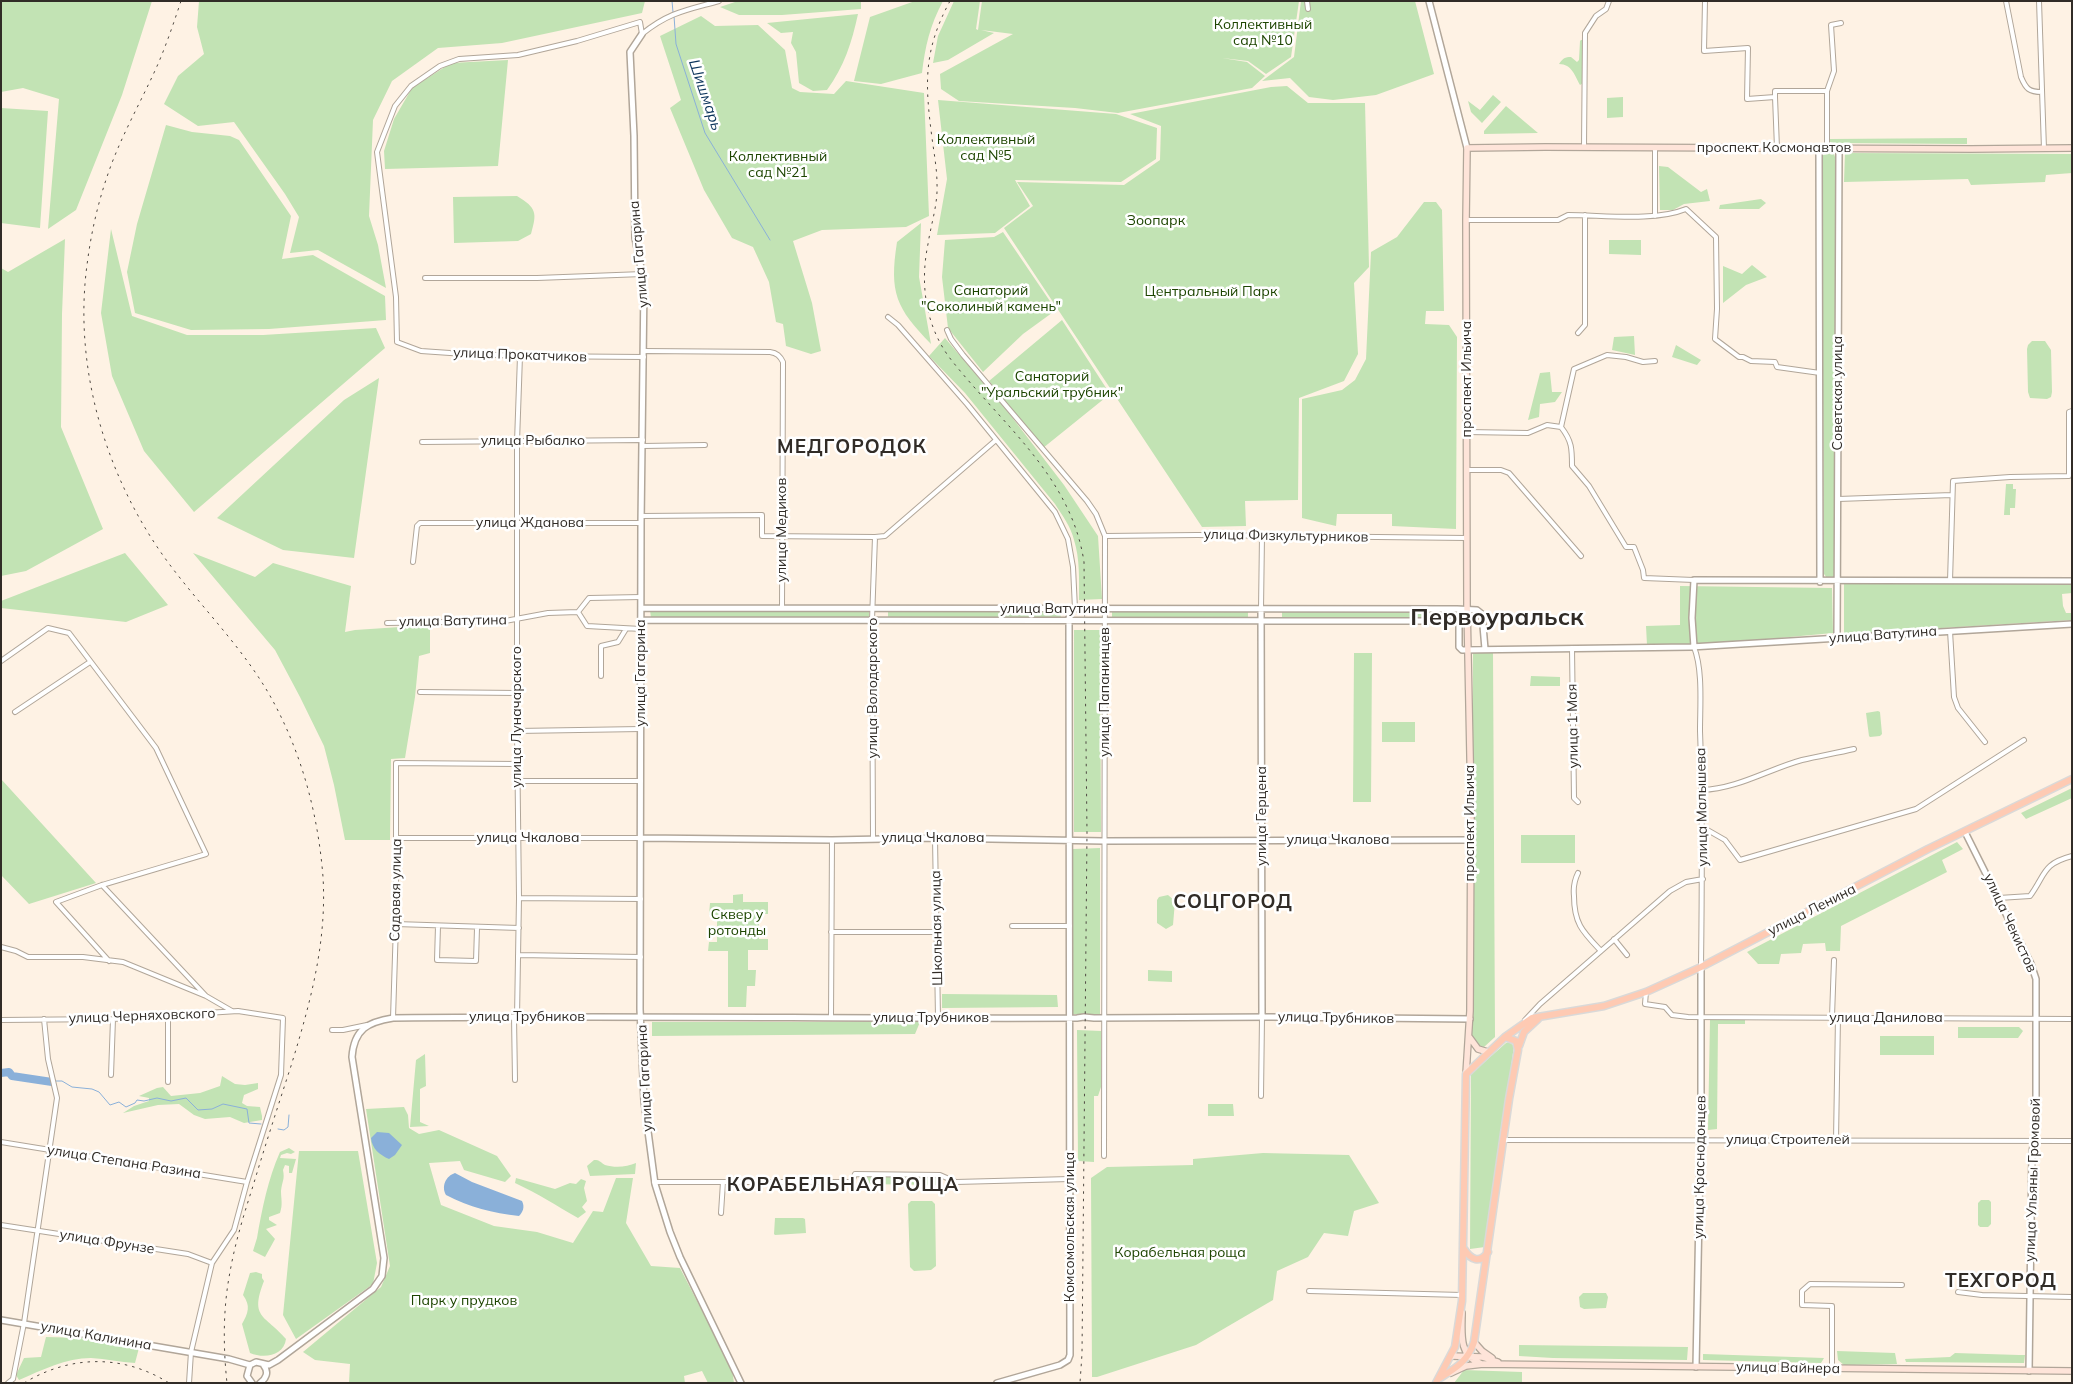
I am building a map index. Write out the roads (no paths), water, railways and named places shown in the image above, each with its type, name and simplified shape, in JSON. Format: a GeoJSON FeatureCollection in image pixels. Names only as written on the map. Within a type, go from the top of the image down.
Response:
{"type":"FeatureCollection","features":[{"type":"Feature","properties":{"kind":"main road","name":"проспект Космонавтов"},"geometry":{"type":"LineString","coordinates":[[1467,148],[2072,148]]}},
{"type":"Feature","properties":{"kind":"main road","name":"проспект Ильича"},"geometry":{"type":"LineString","coordinates":[[1467,148],[1466,432],[1467,622],[1469,650],[1470,1019],[1466,1074],[1462,1298],[1463,1346],[1468,1356]]}},
{"type":"Feature","properties":{"kind":"main road","name":"улица Ленина"},"geometry":{"type":"LineString","coordinates":[[1466,1074],[1488,1052],[1522,1024],[1543,1015],[1604,1006],[1646,992],[1701,967],[1928,849],[2072,779]]}},
{"type":"Feature","properties":{"kind":"main road"},"geometry":{"type":"LineString","coordinates":[[1438,1380],[1459,1367],[1468,1356],[1474,1342],[1505,1140],[1509,1099],[1518,1050],[1524,1032],[1543,1015]]}},
{"type":"Feature","properties":{"kind":"main road"},"geometry":{"type":"LineString","coordinates":[[1469,1037],[1478,1049],[1488,1052]]}},
{"type":"Feature","properties":{"kind":"main road"},"geometry":{"type":"LineString","coordinates":[[1505,1037],[1516,1041],[1518,1050]]}},
{"type":"Feature","properties":{"kind":"main road"},"geometry":{"type":"LineString","coordinates":[[1463,1248],[1469,1257],[1475,1260],[1480,1260],[1488,1251]]}},
{"type":"Feature","properties":{"kind":"main road","name":"проспект Ильича"},"geometry":{"type":"LineString","coordinates":[[1438,1380],[1454,1347],[1462,1298]]}},
{"type":"Feature","properties":{"kind":"main road"},"geometry":{"type":"LineString","coordinates":[[1474,1342],[1482,1351],[1498,1362]]}},
{"type":"Feature","properties":{"kind":"main road","name":"улица Вайнера"},"geometry":{"type":"LineString","coordinates":[[1451,1356],[1482,1357],[1505,1365]]}},
{"type":"Feature","properties":{"kind":"main road"},"geometry":{"type":"LineString","coordinates":[[1468,1356],[1483,1364]]}},
{"type":"Feature","properties":{"kind":"main road","name":"улица Вайнера"},"geometry":{"type":"LineString","coordinates":[[1438,1380],[1466,1366],[1483,1364],[2072,1371]]}},
{"type":"Feature","properties":{"kind":"street","name":"улица Гагарина"},"geometry":{"type":"LineString","coordinates":[[719,1],[660,20],[642,34],[630,52],[634,136],[635,238],[643,274],[644,350],[641,516],[641,1017],[644,1101],[654,1182],[680,1257],[742,1383]]}},
{"type":"Feature","properties":{"kind":"street"},"geometry":{"type":"LineString","coordinates":[[1307,1],[1308,9]]}},
{"type":"Feature","properties":{"kind":"street","name":"проспект Ильича"},"geometry":{"type":"LineString","coordinates":[[1428,1],[1467,148]]}},
{"type":"Feature","properties":{"kind":"street"},"geometry":{"type":"LineString","coordinates":[[1584,147],[1584,33],[1596,16],[1606,10],[1609,1]]}},
{"type":"Feature","properties":{"kind":"street"},"geometry":{"type":"LineString","coordinates":[[1704,1],[1704,51],[1748,48],[1747,99],[1775,97]]}},
{"type":"Feature","properties":{"kind":"street"},"geometry":{"type":"LineString","coordinates":[[2006,1],[2021,77],[2025,88],[2032,92],[2042,92]]}},
{"type":"Feature","properties":{"kind":"street"},"geometry":{"type":"LineString","coordinates":[[2039,1],[2044,149]]}},
{"type":"Feature","properties":{"kind":"street","name":"улица Прокатчиков"},"geometry":{"type":"LineString","coordinates":[[642,34],[640,22],[518,55],[459,59],[440,66],[411,86],[395,106],[377,152],[396,297],[397,342],[421,351],[520,356],[644,357]]}},
{"type":"Feature","properties":{"kind":"street"},"geometry":{"type":"LineString","coordinates":[[1827,148],[1827,91],[1834,71],[1832,25],[1841,23]]}},
{"type":"Feature","properties":{"kind":"street"},"geometry":{"type":"LineString","coordinates":[[1778,148],[1775,91],[1827,91]]}},
{"type":"Feature","properties":{"kind":"street"},"geometry":{"type":"LineString","coordinates":[[1655,147],[1656,216]]}},
{"type":"Feature","properties":{"kind":"street","name":"Советская улица"},"geometry":{"type":"LineString","coordinates":[[1819,148],[1820,582]]}},
{"type":"Feature","properties":{"kind":"street","name":"Советская улица"},"geometry":{"type":"LineString","coordinates":[[1837,638],[1839,149]]}},
{"type":"Feature","properties":{"kind":"street"},"geometry":{"type":"LineString","coordinates":[[1466,220],[1558,220],[1568,215],[1656,216],[1672,215],[1686,209],[1716,236],[1717,290],[1715,339],[1739,358],[1743,357],[1751,361],[1775,362],[1777,367],[1820,373]]}},
{"type":"Feature","properties":{"kind":"street"},"geometry":{"type":"LineString","coordinates":[[1578,333],[1585,325],[1585,215]]}},
{"type":"Feature","properties":{"kind":"street"},"geometry":{"type":"LineString","coordinates":[[425,278],[643,274]]}},
{"type":"Feature","properties":{"kind":"street"},"geometry":{"type":"LineString","coordinates":[[888,316],[967,404],[1055,512],[1065,532],[1074,567],[1074,609],[1070,614],[1069,621],[1070,1018]]}},
{"type":"Feature","properties":{"kind":"street","name":"улица Папанинцев"},"geometry":{"type":"LineString","coordinates":[[947,330],[963,355],[1087,501],[1096,514],[1104,536],[1104,1156]]}},
{"type":"Feature","properties":{"kind":"street","name":"улица Медиков"},"geometry":{"type":"LineString","coordinates":[[644,350],[776,352],[783,362],[782,608]]}},
{"type":"Feature","properties":{"kind":"street"},"geometry":{"type":"LineString","coordinates":[[1561,427],[1574,369],[1607,355],[1626,357],[1643,362],[1655,361]]}},
{"type":"Feature","properties":{"kind":"street","name":"улица Луначарского"},"geometry":{"type":"LineString","coordinates":[[514,1080],[519,928],[517,620],[520,356]]}},
{"type":"Feature","properties":{"kind":"street"},"geometry":{"type":"LineString","coordinates":[[1950,581],[1953,481],[2010,477],[2069,476],[2068,412],[2072,412]]}},
{"type":"Feature","properties":{"kind":"street"},"geometry":{"type":"LineString","coordinates":[[1466,432],[1528,433],[1547,425],[1561,427],[1569,437],[1572,449],[1572,466],[1589,486],[1626,547],[1634,547],[1643,570],[1644,578],[1820,582],[2072,581]]}},
{"type":"Feature","properties":{"kind":"street"},"geometry":{"type":"LineString","coordinates":[[641,516],[762,516],[762,536],[885,536],[996,440]]}},
{"type":"Feature","properties":{"kind":"street","name":"улица Рыбалко"},"geometry":{"type":"LineString","coordinates":[[422,442],[705,445]]}},
{"type":"Feature","properties":{"kind":"street"},"geometry":{"type":"LineString","coordinates":[[1467,470],[1501,470],[1509,473],[1581,556]]}},
{"type":"Feature","properties":{"kind":"street"},"geometry":{"type":"LineString","coordinates":[[1838,499],[1952,495]]}},
{"type":"Feature","properties":{"kind":"street","name":"улица Жданова"},"geometry":{"type":"LineString","coordinates":[[413,562],[418,524],[518,522],[641,523]]}},
{"type":"Feature","properties":{"kind":"street","name":"улица Физкультурников"},"geometry":{"type":"LineString","coordinates":[[1104,536],[1467,538]]}},
{"type":"Feature","properties":{"kind":"street","name":"улица Герцена"},"geometry":{"type":"LineString","coordinates":[[1261,1096],[1262,536]]}},
{"type":"Feature","properties":{"kind":"street","name":"улица Володарского"},"geometry":{"type":"LineString","coordinates":[[873,838],[872,620],[875,537]]}},
{"type":"Feature","properties":{"kind":"street"},"geometry":{"type":"LineString","coordinates":[[1694,580],[1692,618],[1694,647]]}},
{"type":"Feature","properties":{"kind":"street"},"geometry":{"type":"LineString","coordinates":[[641,597],[589,598],[578,612],[587,626],[641,629]]}},
{"type":"Feature","properties":{"kind":"street","name":"улица Ватутина"},"geometry":{"type":"LineString","coordinates":[[641,608],[1467,610]]}},
{"type":"Feature","properties":{"kind":"street"},"geometry":{"type":"LineString","coordinates":[[1469,650],[1460,649],[1459,647],[1459,622],[1467,610],[1477,610],[1482,614],[1486,649]]}},
{"type":"Feature","properties":{"kind":"street","name":"улица Ватутина"},"geometry":{"type":"LineString","coordinates":[[387,623],[517,620],[540,614],[578,612]]}},
{"type":"Feature","properties":{"kind":"street","name":"улица Ватутина"},"geometry":{"type":"LineString","coordinates":[[641,620],[1467,622]]}},
{"type":"Feature","properties":{"kind":"street","name":"улица Ватутина"},"geometry":{"type":"LineString","coordinates":[[1469,650],[1694,647],[2072,624]]}},
{"type":"Feature","properties":{"kind":"street"},"geometry":{"type":"LineString","coordinates":[[1,661],[48,628],[69,633],[156,748],[206,854],[102,885],[56,902],[109,961]]}},
{"type":"Feature","properties":{"kind":"street"},"geometry":{"type":"LineString","coordinates":[[601,676],[602,646],[618,642],[626,629]]}},
{"type":"Feature","properties":{"kind":"street"},"geometry":{"type":"LineString","coordinates":[[1950,631],[1954,697],[1958,708],[1985,742]]}},
{"type":"Feature","properties":{"kind":"street","name":"улица Малышева"},"geometry":{"type":"LineString","coordinates":[[1694,647],[1699,683],[1704,828],[1701,967]]}},
{"type":"Feature","properties":{"kind":"street","name":"улица 1 Мая"},"geometry":{"type":"LineString","coordinates":[[1572,648],[1574,798],[1578,802]]}},
{"type":"Feature","properties":{"kind":"street"},"geometry":{"type":"LineString","coordinates":[[15,712],[90,662]]}},
{"type":"Feature","properties":{"kind":"street"},"geometry":{"type":"LineString","coordinates":[[420,692],[517,693]]}},
{"type":"Feature","properties":{"kind":"street"},"geometry":{"type":"LineString","coordinates":[[517,730],[641,728]]}},
{"type":"Feature","properties":{"kind":"street"},"geometry":{"type":"LineString","coordinates":[[1704,828],[1725,840],[1740,860],[1916,809],[2024,740]]}},
{"type":"Feature","properties":{"kind":"street"},"geometry":{"type":"LineString","coordinates":[[1702,790],[1714,789],[1772,772],[1800,761],[1854,749]]}},
{"type":"Feature","properties":{"kind":"street","name":"Садовая улица"},"geometry":{"type":"LineString","coordinates":[[393,1018],[396,924],[396,763],[517,764]]}},
{"type":"Feature","properties":{"kind":"street"},"geometry":{"type":"LineString","coordinates":[[518,781],[641,781]]}},
{"type":"Feature","properties":{"kind":"street","name":"улица Чекистов"},"geometry":{"type":"LineString","coordinates":[[1965,832],[2034,970],[2037,1019]]}},
{"type":"Feature","properties":{"kind":"street","name":"улица Чкалова"},"geometry":{"type":"LineString","coordinates":[[397,838],[518,837],[832,840],[935,838],[1104,841],[1470,840]]}},
{"type":"Feature","properties":{"kind":"street","name":"Школьная улица"},"geometry":{"type":"LineString","coordinates":[[935,838],[938,1018]]}},
{"type":"Feature","properties":{"kind":"street"},"geometry":{"type":"LineString","coordinates":[[831,1018],[832,840]]}},
{"type":"Feature","properties":{"kind":"street"},"geometry":{"type":"LineString","coordinates":[[1999,898],[2030,896],[2048,866],[2055,861],[2072,856]]}},
{"type":"Feature","properties":{"kind":"street"},"geometry":{"type":"LineString","coordinates":[[1578,873],[1574,882],[1574,904],[1577,924],[1601,951]]}},
{"type":"Feature","properties":{"kind":"street","name":"улица Ленина"},"geometry":{"type":"LineString","coordinates":[[1522,1024],[1540,1004],[1670,891],[1686,882],[1703,879]]}},
{"type":"Feature","properties":{"kind":"street"},"geometry":{"type":"LineString","coordinates":[[102,885],[206,996]]}},
{"type":"Feature","properties":{"kind":"street"},"geometry":{"type":"LineString","coordinates":[[519,898],[641,899]]}},
{"type":"Feature","properties":{"kind":"street"},"geometry":{"type":"LineString","coordinates":[[396,924],[519,928]]}},
{"type":"Feature","properties":{"kind":"street"},"geometry":{"type":"LineString","coordinates":[[438,926],[437,960],[476,961],[476,928]]}},
{"type":"Feature","properties":{"kind":"street"},"geometry":{"type":"LineString","coordinates":[[1012,926],[1070,926]]}},
{"type":"Feature","properties":{"kind":"street"},"geometry":{"type":"LineString","coordinates":[[831,932],[936,932]]}},
{"type":"Feature","properties":{"kind":"street"},"geometry":{"type":"LineString","coordinates":[[1614,939],[1627,955]]}},
{"type":"Feature","properties":{"kind":"street"},"geometry":{"type":"LineString","coordinates":[[1,947],[28,957],[83,957],[123,962],[206,996],[232,1012]]}},
{"type":"Feature","properties":{"kind":"street"},"geometry":{"type":"LineString","coordinates":[[518,955],[641,957]]}},
{"type":"Feature","properties":{"kind":"street"},"geometry":{"type":"LineString","coordinates":[[1832,1018],[1834,960]]}},
{"type":"Feature","properties":{"kind":"street","name":"улица Краснодонцев"},"geometry":{"type":"LineString","coordinates":[[1696,1367],[1701,967]]}},
{"type":"Feature","properties":{"kind":"street","name":"улица Данилова"},"geometry":{"type":"LineString","coordinates":[[1646,992],[1645,1004],[1665,1007],[1672,1016],[2072,1019]]}},
{"type":"Feature","properties":{"kind":"street","name":"улица Черняховского"},"geometry":{"type":"LineString","coordinates":[[1,1020],[113,1019],[232,1012],[258,1013],[283,1018],[281,1075],[247,1182]]}},
{"type":"Feature","properties":{"kind":"street"},"geometry":{"type":"LineString","coordinates":[[168,1016],[168,1082]]}},
{"type":"Feature","properties":{"kind":"street","name":"улица Трубников"},"geometry":{"type":"LineString","coordinates":[[367,1025],[393,1018],[516,1017],[1262,1017],[1470,1019]]}},
{"type":"Feature","properties":{"kind":"street","name":"Комсомольская улица"},"geometry":{"type":"LineString","coordinates":[[996,1383],[1060,1365],[1068,1360],[1070,1349],[1070,1018]]}},
{"type":"Feature","properties":{"kind":"street"},"geometry":{"type":"LineString","coordinates":[[1836,1140],[1838,1018]]}},
{"type":"Feature","properties":{"kind":"street"},"geometry":{"type":"LineString","coordinates":[[8,1383],[13,1379],[24,1323],[57,1098],[48,1059],[44,1019]]}},
{"type":"Feature","properties":{"kind":"street"},"geometry":{"type":"LineString","coordinates":[[111,1075],[113,1019]]}},
{"type":"Feature","properties":{"kind":"street","name":"улица Ульяны Громовой"},"geometry":{"type":"LineString","coordinates":[[2029,1371],[2032,1152],[2036,1130],[2037,1019]]}},
{"type":"Feature","properties":{"kind":"street"},"geometry":{"type":"LineString","coordinates":[[332,1030],[344,1030],[367,1025]]}},
{"type":"Feature","properties":{"kind":"street"},"geometry":{"type":"LineString","coordinates":[[260,1383],[266,1378],[267,1367],[373,1289],[383,1272],[384,1258],[352,1057],[354,1041],[360,1031],[367,1025]]}},
{"type":"Feature","properties":{"kind":"street","name":"улица Строителей"},"geometry":{"type":"LineString","coordinates":[[1505,1140],[2072,1141]]}},
{"type":"Feature","properties":{"kind":"street","name":"улица Степана Разина"},"geometry":{"type":"LineString","coordinates":[[1,1142],[247,1182]]}},
{"type":"Feature","properties":{"kind":"street"},"geometry":{"type":"LineString","coordinates":[[654,1182],[852,1182],[855,1174],[940,1175],[956,1182],[1070,1179]]}},
{"type":"Feature","properties":{"kind":"street"},"geometry":{"type":"LineString","coordinates":[[190,1383],[191,1352],[212,1263],[234,1230],[247,1182]]}},
{"type":"Feature","properties":{"kind":"street"},"geometry":{"type":"LineString","coordinates":[[721,1214],[723,1182]]}},
{"type":"Feature","properties":{"kind":"street","name":"улица Фрунзе"},"geometry":{"type":"LineString","coordinates":[[1,1225],[188,1254],[212,1263]]}},
{"type":"Feature","properties":{"kind":"street"},"geometry":{"type":"LineString","coordinates":[[1832,1369],[1832,1306],[1802,1306],[1802,1291],[1810,1284],[1902,1285]]}},
{"type":"Feature","properties":{"kind":"street"},"geometry":{"type":"LineString","coordinates":[[1309,1291],[1462,1298]]}},
{"type":"Feature","properties":{"kind":"street"},"geometry":{"type":"LineString","coordinates":[[1958,1292],[1982,1295],[2072,1297]]}},
{"type":"Feature","properties":{"kind":"street","name":"улица Калинина"},"geometry":{"type":"LineString","coordinates":[[1,1320],[229,1359],[247,1366],[256,1362],[267,1367]]}},
{"type":"Feature","properties":{"kind":"street"},"geometry":{"type":"LineString","coordinates":[[247,1366],[247,1376],[252,1383]]}},
{"type":"Feature","properties":{"kind":"water"},"geometry":{"type":"Polygon","coordinates":[[[377,1132],[389,1133],[402,1145],[395,1155],[389,1159],[373,1145],[371,1138],[377,1132]]]}},
{"type":"Feature","properties":{"kind":"water"},"geometry":{"type":"Polygon","coordinates":[[[455,1173],[472,1182],[522,1201],[522,1213],[519,1216],[491,1211],[463,1203],[446,1195],[445,1182],[449,1176],[455,1173]]]}},
{"type":"Feature","properties":{"kind":"waterway","name":"Шишмарь"},"geometry":{"type":"LineString","coordinates":[[672,1],[673,12]]}},
{"type":"Feature","properties":{"kind":"waterway","name":"Шишмарь"},"geometry":{"type":"LineString","coordinates":[[674,16],[676,44],[705,133],[770,240]]}},
{"type":"Feature","properties":{"kind":"waterway"},"geometry":{"type":"LineString","coordinates":[[1,1073],[9,1072],[12,1076],[52,1082]]}},
{"type":"Feature","properties":{"kind":"waterway"},"geometry":{"type":"LineString","coordinates":[[56,1081],[62,1081],[72,1087],[92,1089],[99,1092],[110,1105],[119,1102],[126,1107],[137,1100],[144,1101],[157,1098],[171,1101],[186,1098],[198,1110],[212,1109],[223,1104],[247,1109],[249,1123],[261,1124]]}},
{"type":"Feature","properties":{"kind":"waterway"},"geometry":{"type":"LineString","coordinates":[[278,1129],[284,1130],[288,1127],[289,1115]]}},
{"type":"Feature","properties":{"kind":"railway"},"geometry":{"type":"LineString","coordinates":[[181,1],[158,64],[114,157],[95,218],[87,265],[84,305],[85,344],[90,384],[112,461],[128,497],[170,565],[258,676],[290,737],[306,782],[317,829],[321,853],[324,902],[320,949],[305,1020],[243,1218],[232,1261],[225,1313],[224,1341],[227,1383]]}},
{"type":"Feature","properties":{"kind":"railway"},"geometry":{"type":"LineString","coordinates":[[950,1],[935,36],[928,68],[928,101],[937,184],[926,259],[926,303],[934,331],[949,357],[1011,428],[1049,476],[1065,503],[1077,531],[1084,562],[1087,833],[1082,1354],[1080,1383]]}},
{"type":"Feature","properties":{"kind":"railway"},"geometry":{"type":"LineString","coordinates":[[24,1383],[60,1367],[96,1362],[115,1363],[133,1367],[169,1383]]}},
{"type":"Feature","properties":{"kind":"district","name":"МЕДГОРОДОК"},"geometry":{"type":"Point","coordinates":[852,447]}},
{"type":"Feature","properties":{"kind":"district","name":"Первоуральск"},"geometry":{"type":"Point","coordinates":[1497,618]}},
{"type":"Feature","properties":{"kind":"district","name":"СОЦГОРОД"},"geometry":{"type":"Point","coordinates":[1233,902]}},
{"type":"Feature","properties":{"kind":"district","name":"КОРАБЕЛЬНАЯ РОЩА"},"geometry":{"type":"Point","coordinates":[843,1185]}},
{"type":"Feature","properties":{"kind":"district","name":"ТЕХГОРОД"},"geometry":{"type":"Point","coordinates":[2001,1281]}},
{"type":"Feature","properties":{"kind":"park label","name":"Коллективный сад №10"},"geometry":{"type":"Point","coordinates":[1263,33]}},
{"type":"Feature","properties":{"kind":"park label","name":"Коллективный сад №5"},"geometry":{"type":"Point","coordinates":[986,148]}},
{"type":"Feature","properties":{"kind":"park label","name":"Коллективный сад №21"},"geometry":{"type":"Point","coordinates":[778,166]}},
{"type":"Feature","properties":{"kind":"park label","name":"Зоопарк"},"geometry":{"type":"Point","coordinates":[1156,221]}},
{"type":"Feature","properties":{"kind":"park label","name":"Центральный Парк"},"geometry":{"type":"Point","coordinates":[1211,292]}},
{"type":"Feature","properties":{"kind":"park label","name":"Санаторий \"Соколиный камень\""},"geometry":{"type":"Point","coordinates":[991,300]}},
{"type":"Feature","properties":{"kind":"park label","name":"Санаторий \"Уральский трубник\""},"geometry":{"type":"Point","coordinates":[1052,386]}},
{"type":"Feature","properties":{"kind":"park label","name":"Сквер у ротонды"},"geometry":{"type":"Point","coordinates":[737,924]}},
{"type":"Feature","properties":{"kind":"park label","name":"Корабельная роща"},"geometry":{"type":"Point","coordinates":[1180,1253]}},
{"type":"Feature","properties":{"kind":"park label","name":"Парк у прудков"},"geometry":{"type":"Point","coordinates":[464,1301]}}]}
